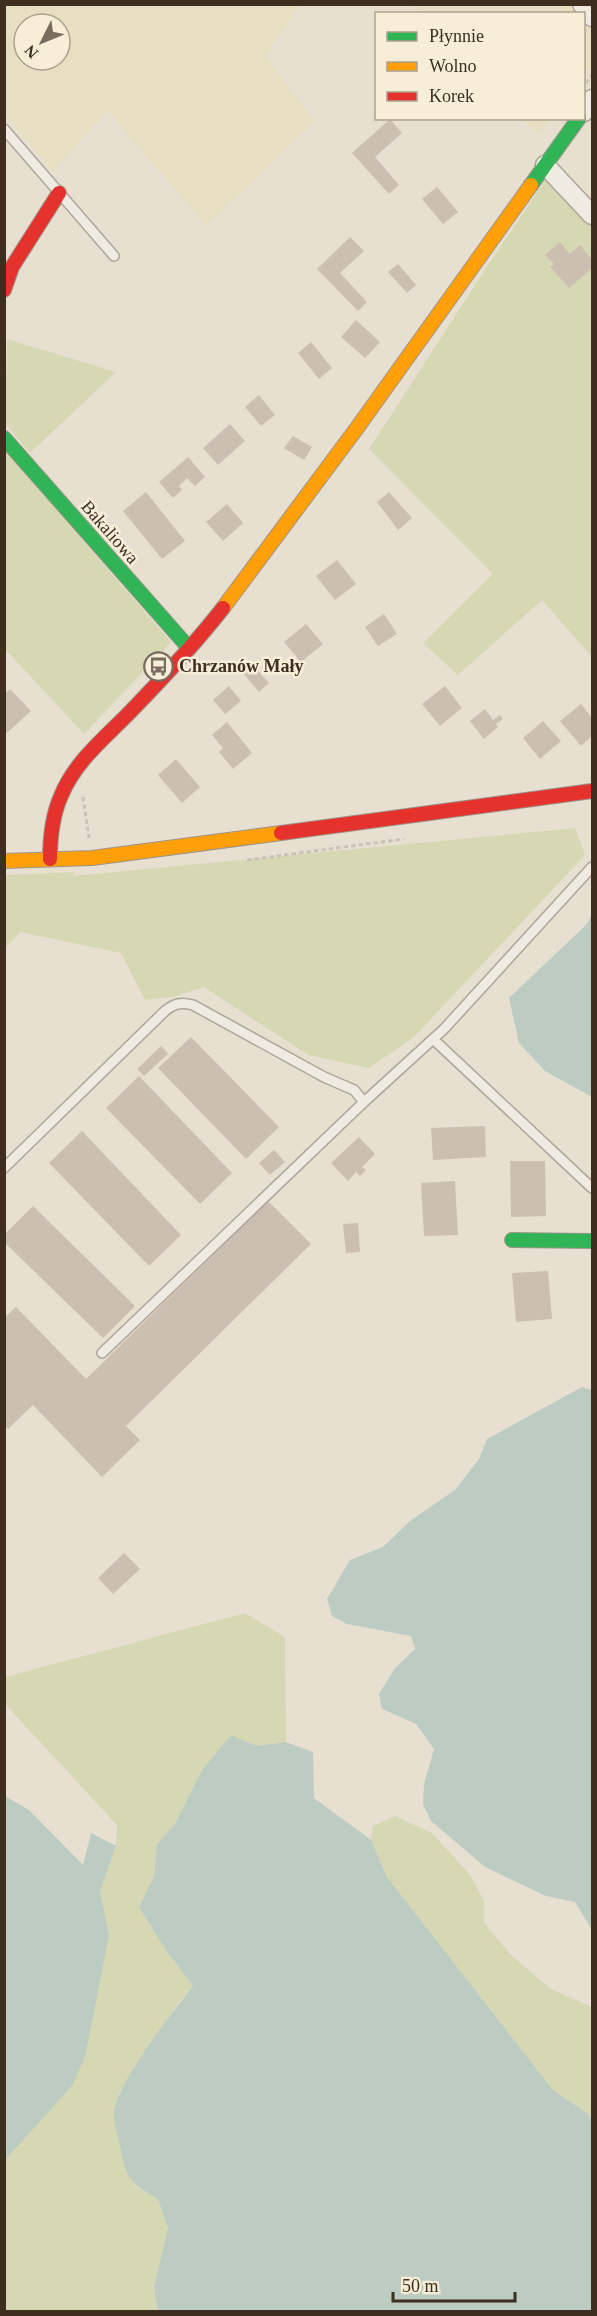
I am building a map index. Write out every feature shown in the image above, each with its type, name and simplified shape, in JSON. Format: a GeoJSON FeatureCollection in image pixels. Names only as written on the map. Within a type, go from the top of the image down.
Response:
{"type":"FeatureCollection","features":[{"type":"Feature","properties":{"kind":"street"},"geometry":{"type":"LineString","coordinates":[[582,4],[592,17]]}},
{"type":"Feature","properties":{"kind":"street"},"geometry":{"type":"LineString","coordinates":[[50,858],[50,828],[59,800],[71,776],[219,614],[303,502],[578,120]]}},
{"type":"Feature","properties":{"kind":"street"},"geometry":{"type":"LineString","coordinates":[[546,165],[592,215]]}},
{"type":"Feature","properties":{"kind":"street"},"geometry":{"type":"LineString","coordinates":[[4,290],[12,267],[60,193]]}},
{"type":"Feature","properties":{"kind":"street","name":"Bakaliowa"},"geometry":{"type":"LineString","coordinates":[[4,438],[189,648]]}},
{"type":"Feature","properties":{"kind":"street"},"geometry":{"type":"LineString","coordinates":[[4,861],[92,858],[213,844],[592,791]]}},
{"type":"Feature","properties":{"kind":"street"},"geometry":{"type":"LineString","coordinates":[[512,1240],[592,1241]]}},
{"type":"Feature","properties":{"kind":"lane"},"geometry":{"type":"LineString","coordinates":[[4,129],[114,256]]}},
{"type":"Feature","properties":{"kind":"lane"},"geometry":{"type":"LineString","coordinates":[[102,1353],[364,1102],[434,1039],[592,867]]}},
{"type":"Feature","properties":{"kind":"lane"},"geometry":{"type":"LineString","coordinates":[[4,1168],[165,1011],[182,1002],[193,1005],[324,1077],[354,1090],[364,1102]]}},
{"type":"Feature","properties":{"kind":"lane"},"geometry":{"type":"LineString","coordinates":[[434,1039],[592,1188]]}},
{"type":"Feature","properties":{"kind":"path"},"geometry":{"type":"LineString","coordinates":[[71,776],[82,786],[90,847]]}},
{"type":"Feature","properties":{"kind":"shaded area"},"geometry":{"type":"Polygon","coordinates":[[[4,5],[300,5],[265,56],[315,121],[207,226],[126,133],[109,110],[53,171],[5,115],[4,5]]]}},
{"type":"Feature","properties":{"kind":"shaded area"},"geometry":{"type":"Polygon","coordinates":[[[411,5],[578,5],[584,12],[419,12],[411,5]]]}},
{"type":"Feature","properties":{"kind":"shaded area"},"geometry":{"type":"Polygon","coordinates":[[[585,13],[592,21],[592,64],[585,74],[585,13]]]}},
{"type":"Feature","properties":{"kind":"shaded area"},"geometry":{"type":"Polygon","coordinates":[[[523,120],[550,120],[539,135],[523,120]]]}},
{"type":"Feature","properties":{"kind":"shaded area"},"geometry":{"type":"Polygon","coordinates":[[[592,914],[592,1097],[545,1071],[519,1043],[509,998],[587,924],[592,914]]]}},
{"type":"Feature","properties":{"kind":"shaded area"},"geometry":{"type":"Polygon","coordinates":[[[582,1387],[592,1390],[592,1930],[575,1902],[546,1896],[485,1867],[431,1821],[423,1804],[424,1784],[434,1749],[416,1724],[382,1709],[379,1694],[395,1668],[415,1649],[411,1636],[347,1624],[332,1616],[327,1599],[350,1560],[383,1547],[410,1521],[455,1490],[479,1459],[487,1439],[582,1387]]]}},
{"type":"Feature","properties":{"kind":"shaded area"},"geometry":{"type":"Polygon","coordinates":[[[231,1735],[257,1746],[286,1742],[313,1752],[314,1798],[371,1840],[387,1877],[553,2090],[588,2114],[592,2121],[592,2311],[158,2311],[154,2287],[168,2228],[158,2199],[140,2188],[127,2173],[114,2114],[117,2101],[134,2068],[193,1986],[165,1949],[139,1907],[154,1876],[157,1844],[175,1824],[202,1770],[231,1735]]]}},
{"type":"Feature","properties":{"kind":"shaded area"},"geometry":{"type":"Polygon","coordinates":[[[5,1796],[29,1810],[83,1865],[91,1833],[116,1846],[100,1891],[109,1935],[85,2057],[72,2086],[5,2160],[5,1796]]]}},
{"type":"Feature","properties":{"kind":"green space"},"geometry":{"type":"Polygon","coordinates":[[[549,175],[592,225],[592,657],[542,600],[458,675],[423,643],[493,574],[369,449],[549,175]]]}},
{"type":"Feature","properties":{"kind":"green space"},"geometry":{"type":"Polygon","coordinates":[[[7,339],[116,372],[30,453],[5,423],[7,339]]]}},
{"type":"Feature","properties":{"kind":"green space"},"geometry":{"type":"Polygon","coordinates":[[[4,450],[171,642],[84,734],[5,649],[4,450]]]}},
{"type":"Feature","properties":{"kind":"green space"},"geometry":{"type":"Polygon","coordinates":[[[575,828],[585,855],[414,1037],[369,1068],[308,1055],[204,987],[173,997],[145,1000],[121,953],[20,932],[5,949],[5,875],[75,872],[72,876],[575,828]]]}},
{"type":"Feature","properties":{"kind":"green space"},"geometry":{"type":"Polygon","coordinates":[[[245,1613],[285,1637],[286,1742],[257,1746],[231,1735],[202,1770],[175,1824],[157,1844],[154,1876],[139,1907],[165,1949],[193,1986],[176,2006],[119,2093],[114,2114],[135,2186],[158,2199],[168,2228],[154,2287],[159,2311],[5,2311],[4,2160],[72,2086],[109,1935],[100,1891],[116,1846],[117,1825],[5,1704],[5,1677],[245,1613]]]}},
{"type":"Feature","properties":{"kind":"green space"},"geometry":{"type":"Polygon","coordinates":[[[395,1816],[432,1833],[471,1876],[484,1901],[484,1923],[512,1956],[551,1989],[592,2007],[592,2121],[588,2114],[553,2090],[387,1877],[371,1840],[373,1826],[395,1816]]]}},
{"type":"Feature","properties":{"kind":"building"},"geometry":{"type":"Polygon","coordinates":[[[391,120],[402,133],[375,157],[399,185],[389,194],[352,153],[391,120]]]}},
{"type":"Feature","properties":{"kind":"building"},"geometry":{"type":"Polygon","coordinates":[[[437,187],[458,212],[443,224],[422,199],[437,187]]]}},
{"type":"Feature","properties":{"kind":"building"},"geometry":{"type":"Polygon","coordinates":[[[350,237],[364,251],[340,273],[367,302],[358,311],[317,269],[350,237]]]}},
{"type":"Feature","properties":{"kind":"building"},"geometry":{"type":"Polygon","coordinates":[[[560,242],[570,254],[580,245],[592,260],[592,268],[569,288],[550,267],[554,264],[545,255],[560,242]]]}},
{"type":"Feature","properties":{"kind":"building"},"geometry":{"type":"Polygon","coordinates":[[[398,264],[416,285],[407,293],[388,272],[398,264]]]}},
{"type":"Feature","properties":{"kind":"building"},"geometry":{"type":"Polygon","coordinates":[[[356,320],[380,342],[365,358],[341,337],[356,320]]]}},
{"type":"Feature","properties":{"kind":"building"},"geometry":{"type":"Polygon","coordinates":[[[311,342],[332,368],[319,379],[298,353],[311,342]]]}},
{"type":"Feature","properties":{"kind":"building"},"geometry":{"type":"Polygon","coordinates":[[[259,395],[275,415],[261,426],[245,407],[259,395]]]}},
{"type":"Feature","properties":{"kind":"building"},"geometry":{"type":"Polygon","coordinates":[[[230,424],[245,441],[218,465],[203,448],[230,424]]]}},
{"type":"Feature","properties":{"kind":"building"},"geometry":{"type":"Polygon","coordinates":[[[293,436],[312,447],[304,460],[284,448],[293,436]]]}},
{"type":"Feature","properties":{"kind":"building"},"geometry":{"type":"Polygon","coordinates":[[[188,457],[205,477],[195,486],[187,478],[179,486],[182,490],[173,498],[159,482],[188,457]]]}},
{"type":"Feature","properties":{"kind":"building"},"geometry":{"type":"Polygon","coordinates":[[[146,492],[185,541],[162,559],[123,511],[146,492]]]}},
{"type":"Feature","properties":{"kind":"building"},"geometry":{"type":"Polygon","coordinates":[[[389,492],[412,518],[398,530],[377,502],[389,492]]]}},
{"type":"Feature","properties":{"kind":"building"},"geometry":{"type":"Polygon","coordinates":[[[227,504],[243,523],[223,541],[206,522],[227,504]]]}},
{"type":"Feature","properties":{"kind":"building"},"geometry":{"type":"Polygon","coordinates":[[[337,560],[356,584],[335,600],[316,576],[337,560]]]}},
{"type":"Feature","properties":{"kind":"building"},"geometry":{"type":"Polygon","coordinates":[[[384,614],[397,634],[378,646],[365,627],[384,614]]]}},
{"type":"Feature","properties":{"kind":"building"},"geometry":{"type":"Polygon","coordinates":[[[306,624],[323,644],[301,662],[284,642],[306,624]]]}},
{"type":"Feature","properties":{"kind":"building"},"geometry":{"type":"Polygon","coordinates":[[[254,666],[269,683],[259,692],[244,674],[254,666]]]}},
{"type":"Feature","properties":{"kind":"building"},"geometry":{"type":"Polygon","coordinates":[[[229,686],[241,701],[225,714],[213,700],[229,686]]]}},
{"type":"Feature","properties":{"kind":"building"},"geometry":{"type":"Polygon","coordinates":[[[445,686],[462,708],[440,726],[422,704],[445,686]]]}},
{"type":"Feature","properties":{"kind":"building"},"geometry":{"type":"Polygon","coordinates":[[[10,689],[31,711],[7,733],[4,731],[4,694],[10,689]]]}},
{"type":"Feature","properties":{"kind":"building"},"geometry":{"type":"Polygon","coordinates":[[[581,704],[592,718],[592,736],[581,746],[560,721],[581,704]]]}},
{"type":"Feature","properties":{"kind":"building"},"geometry":{"type":"Polygon","coordinates":[[[485,709],[493,720],[500,715],[503,719],[496,724],[498,727],[484,739],[470,721],[485,709]]]}},
{"type":"Feature","properties":{"kind":"building"},"geometry":{"type":"Polygon","coordinates":[[[543,721],[561,741],[540,759],[523,738],[543,721]]]}},
{"type":"Feature","properties":{"kind":"building"},"geometry":{"type":"Polygon","coordinates":[[[227,722],[252,753],[233,769],[219,752],[223,748],[212,735],[227,722]]]}},
{"type":"Feature","properties":{"kind":"building"},"geometry":{"type":"Polygon","coordinates":[[[176,759],[200,787],[182,803],[158,775],[176,759]]]}},
{"type":"Feature","properties":{"kind":"building"},"geometry":{"type":"Polygon","coordinates":[[[191,1037],[279,1127],[246,1159],[158,1068],[191,1037]]]}},
{"type":"Feature","properties":{"kind":"building"},"geometry":{"type":"Polygon","coordinates":[[[161,1046],[168,1054],[144,1076],[137,1069],[161,1046]]]}},
{"type":"Feature","properties":{"kind":"building"},"geometry":{"type":"Polygon","coordinates":[[[139,1076],[232,1173],[200,1204],[106,1108],[139,1076]]]}},
{"type":"Feature","properties":{"kind":"building"},"geometry":{"type":"Polygon","coordinates":[[[485,1126],[486,1157],[433,1160],[431,1128],[485,1126]]]}},
{"type":"Feature","properties":{"kind":"building"},"geometry":{"type":"Polygon","coordinates":[[[82,1131],[181,1235],[149,1266],[49,1163],[82,1131]]]}},
{"type":"Feature","properties":{"kind":"building"},"geometry":{"type":"Polygon","coordinates":[[[359,1137],[375,1154],[362,1167],[366,1170],[360,1176],[356,1172],[348,1181],[331,1163],[359,1137]]]}},
{"type":"Feature","properties":{"kind":"building"},"geometry":{"type":"Polygon","coordinates":[[[274,1150],[285,1162],[270,1175],[259,1163],[274,1150]]]}},
{"type":"Feature","properties":{"kind":"building"},"geometry":{"type":"Polygon","coordinates":[[[510,1161],[545,1161],[546,1216],[511,1217],[510,1161]]]}},
{"type":"Feature","properties":{"kind":"building"},"geometry":{"type":"Polygon","coordinates":[[[455,1181],[458,1235],[424,1236],[421,1183],[455,1181]]]}},
{"type":"Feature","properties":{"kind":"building"},"geometry":{"type":"Polygon","coordinates":[[[268,1201],[311,1244],[126,1426],[140,1440],[102,1477],[33,1405],[8,1429],[4,1426],[4,1318],[16,1307],[86,1379],[268,1201]]]}},
{"type":"Feature","properties":{"kind":"building"},"geometry":{"type":"Polygon","coordinates":[[[33,1206],[135,1306],[103,1338],[4,1242],[4,1235],[33,1206]]]}},
{"type":"Feature","properties":{"kind":"building"},"geometry":{"type":"Polygon","coordinates":[[[358,1223],[360,1252],[346,1253],[343,1224],[358,1223]]]}},
{"type":"Feature","properties":{"kind":"building"},"geometry":{"type":"Polygon","coordinates":[[[548,1271],[552,1319],[516,1322],[512,1273],[548,1271]]]}},
{"type":"Feature","properties":{"kind":"building"},"geometry":{"type":"Polygon","coordinates":[[[124,1553],[140,1569],[113,1594],[98,1578],[124,1553]]]}},
{"type":"Feature","properties":{"kind":"traffic: fast"},"geometry":{"type":"LineString","coordinates":[[531,185],[578,120]]}},
{"type":"Feature","properties":{"kind":"traffic: fast"},"geometry":{"type":"LineString","coordinates":[[4,438],[189,648]]}},
{"type":"Feature","properties":{"kind":"traffic: fast"},"geometry":{"type":"LineString","coordinates":[[512,1240],[592,1241]]}},
{"type":"Feature","properties":{"kind":"traffic: slow"},"geometry":{"type":"LineString","coordinates":[[223,608],[357,428],[531,185]]}},
{"type":"Feature","properties":{"kind":"traffic: slow"},"geometry":{"type":"LineString","coordinates":[[4,861],[92,858],[281,833]]}},
{"type":"Feature","properties":{"kind":"traffic: jam"},"geometry":{"type":"LineString","coordinates":[[4,290],[12,267],[59,193]]}},
{"type":"Feature","properties":{"kind":"traffic: jam"},"geometry":{"type":"LineString","coordinates":[[50,859],[55,811],[74,772],[92,750],[178,661],[223,608]]}},
{"type":"Feature","properties":{"kind":"traffic: jam"},"geometry":{"type":"LineString","coordinates":[[281,833],[592,791]]}},
{"type":"Feature","properties":{"kind":"place","name":"Chrzanów Mały"},"geometry":{"type":"Point","coordinates":[158,666]}}]}
